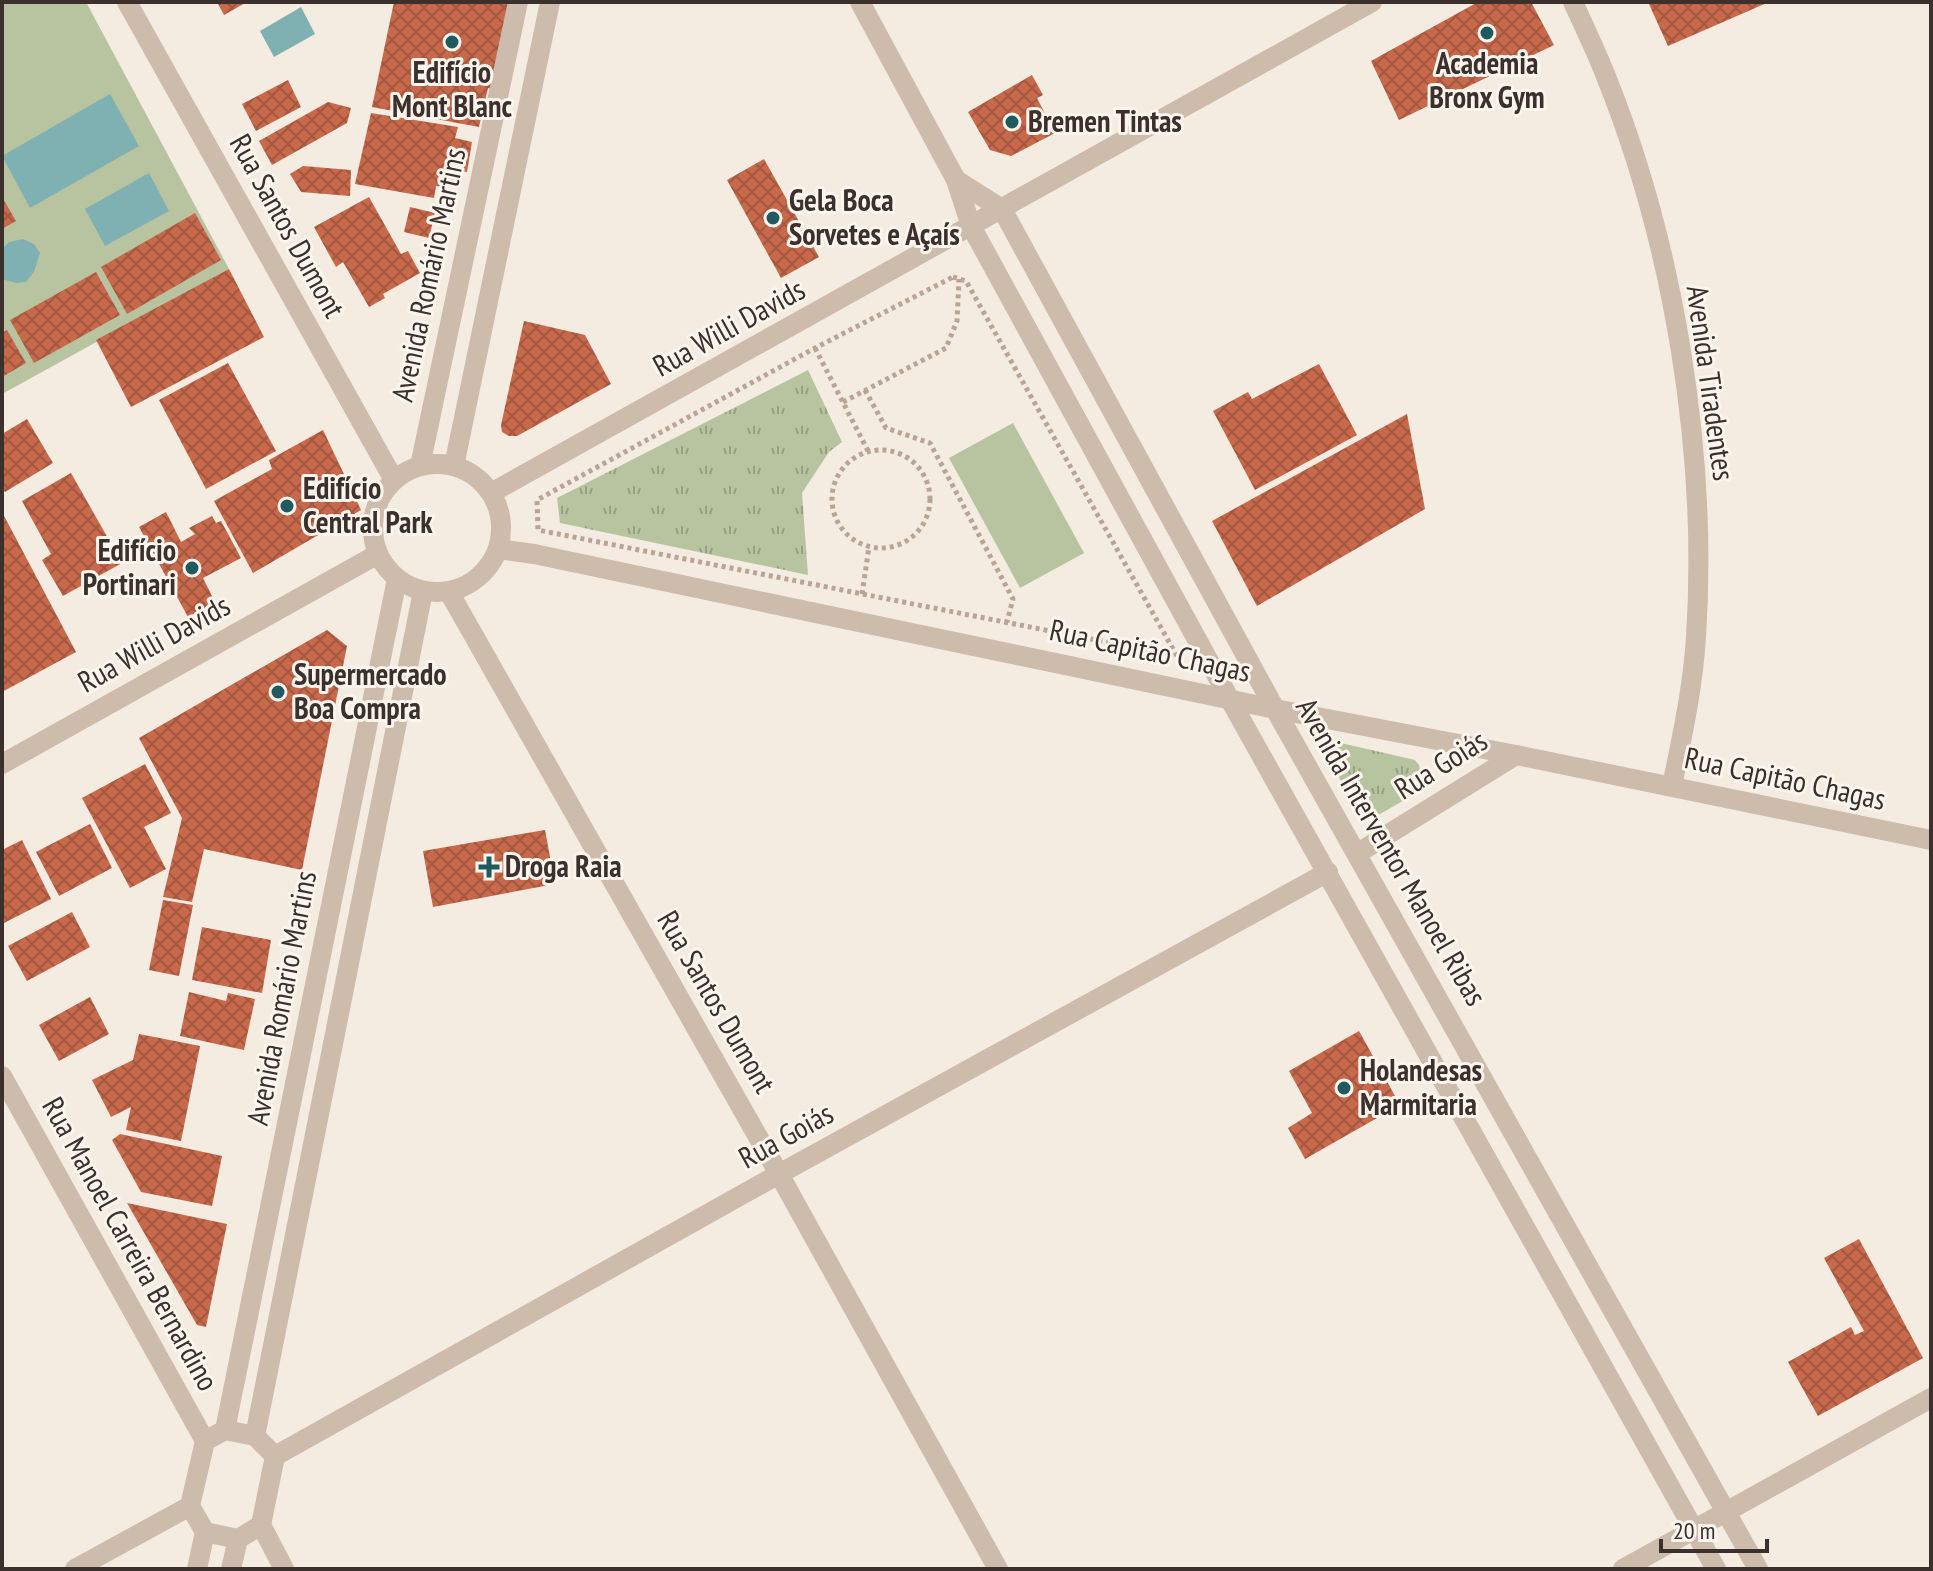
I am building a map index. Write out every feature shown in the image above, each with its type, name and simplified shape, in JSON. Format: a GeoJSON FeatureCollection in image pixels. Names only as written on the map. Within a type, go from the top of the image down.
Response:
{"type":"FeatureCollection","features":[{"type":"Feature","properties":{"kind":"street","name":"Rua Santos Dumont"},"geometry":{"type":"LineString","coordinates":[[127,2],[394,480]]}},
{"type":"Feature","properties":{"kind":"street","name":"Avenida Romário Martins"},"geometry":{"type":"LineString","coordinates":[[420,466],[518,2]]}},
{"type":"Feature","properties":{"kind":"street","name":"Avenida Romário Martins"},"geometry":{"type":"LineString","coordinates":[[454,466],[550,2]]}},
{"type":"Feature","properties":{"kind":"street","name":"Avenida Interventor Manoel Ribas"},"geometry":{"type":"LineString","coordinates":[[860,2],[956,180],[971,226],[1229,698],[1716,1569]]}},
{"type":"Feature","properties":{"kind":"street","name":"Rua Willi Davids"},"geometry":{"type":"LineString","coordinates":[[491,493],[1372,2]]}},
{"type":"Feature","properties":{"kind":"street","name":"Avenida Tiradentes"},"geometry":{"type":"LineString","coordinates":[[1573,2],[1605,74],[1631,146],[1668,287],[1688,402],[1699,540],[1696,638],[1688,707],[1672,786]]}},
{"type":"Feature","properties":{"kind":"street","name":"Avenida Interventor Manoel Ribas"},"geometry":{"type":"LineString","coordinates":[[956,180],[1002,209],[1275,709],[1758,1569]]}},
{"type":"Feature","properties":{"kind":"street"},"geometry":{"type":"LineString","coordinates":[[420,466],[454,466],[469,472],[491,493],[499,511],[501,530],[498,549],[491,564],[465,586],[449,592],[423,591],[397,579],[378,554],[373,535],[374,514],[382,496],[394,480],[420,466]]}},
{"type":"Feature","properties":{"kind":"street","name":"Rua Capitão Chagas"},"geometry":{"type":"LineString","coordinates":[[498,549],[565,560],[1275,709],[1931,840]]}},
{"type":"Feature","properties":{"kind":"street","name":"Rua Willi Davids"},"geometry":{"type":"LineString","coordinates":[[2,764],[378,554]]}},
{"type":"Feature","properties":{"kind":"street","name":"Avenida Romário Martins"},"geometry":{"type":"LineString","coordinates":[[225,1430],[397,579]]}},
{"type":"Feature","properties":{"kind":"street","name":"Avenida Romário Martins"},"geometry":{"type":"LineString","coordinates":[[255,1436],[423,591]]}},
{"type":"Feature","properties":{"kind":"street","name":"Rua Santos Dumont"},"geometry":{"type":"LineString","coordinates":[[449,592],[779,1174],[998,1569]]}},
{"type":"Feature","properties":{"kind":"street","name":"Rua Goiás"},"geometry":{"type":"LineString","coordinates":[[1358,853],[1516,755]]}},
{"type":"Feature","properties":{"kind":"street","name":"Rua Goiás"},"geometry":{"type":"LineString","coordinates":[[275,1456],[1328,872]]}},
{"type":"Feature","properties":{"kind":"street","name":"Rua Manoel Carreira Bernardino"},"geometry":{"type":"LineString","coordinates":[[2,1076],[205,1441]]}},
{"type":"Feature","properties":{"kind":"street"},"geometry":{"type":"LineString","coordinates":[[1623,1569],[1931,1398]]}},
{"type":"Feature","properties":{"kind":"street"},"geometry":{"type":"LineString","coordinates":[[197,1569],[205,1532],[190,1506],[205,1441],[225,1430],[255,1436],[275,1456],[261,1525],[284,1569]]}},
{"type":"Feature","properties":{"kind":"street"},"geometry":{"type":"LineString","coordinates":[[75,1569],[190,1506]]}},
{"type":"Feature","properties":{"kind":"street"},"geometry":{"type":"LineString","coordinates":[[205,1532],[238,1539],[261,1525]]}},
{"type":"Feature","properties":{"kind":"street"},"geometry":{"type":"LineString","coordinates":[[231,1569],[238,1539]]}},
{"type":"Feature","properties":{"kind":"path"},"geometry":{"type":"LineString","coordinates":[[953,277],[966,281],[1177,656],[538,530],[537,500],[815,348],[953,277]]}},
{"type":"Feature","properties":{"kind":"path"},"geometry":{"type":"LineString","coordinates":[[843,402],[946,348],[957,321],[959,279]]}},
{"type":"Feature","properties":{"kind":"path"},"geometry":{"type":"LineString","coordinates":[[815,348],[868,451]]}},
{"type":"Feature","properties":{"kind":"path"},"geometry":{"type":"LineString","coordinates":[[865,390],[886,428],[930,443],[1013,599],[1007,622]]}},
{"type":"Feature","properties":{"kind":"path"},"geometry":{"type":"LineString","coordinates":[[868,451],[896,451],[915,462],[927,479],[931,501],[925,522],[911,538],[891,548],[869,547],[848,537],[835,518],[832,496],[838,474],[853,457],[868,451]]}},
{"type":"Feature","properties":{"kind":"path"},"geometry":{"type":"LineString","coordinates":[[862,594],[869,547]]}},
{"type":"Feature","properties":{"kind":"green space"},"geometry":{"type":"Polygon","coordinates":[[[2,2],[86,2],[229,269],[2,394],[2,2]]]}},
{"type":"Feature","properties":{"kind":"green space"},"geometry":{"type":"Polygon","coordinates":[[[808,370],[842,442],[829,452],[802,493],[808,575],[560,523],[557,498],[808,370]]]}},
{"type":"Feature","properties":{"kind":"green space"},"geometry":{"type":"Polygon","coordinates":[[[1013,423],[1084,553],[1020,588],[949,458],[1013,423]]]}},
{"type":"Feature","properties":{"kind":"green space"},"geometry":{"type":"Polygon","coordinates":[[[1341,743],[1415,760],[1422,780],[1415,794],[1373,818],[1361,816],[1327,756],[1326,749],[1330,744],[1341,743]]]}},
{"type":"Feature","properties":{"kind":"water"},"geometry":{"type":"Polygon","coordinates":[[[301,7],[315,34],[274,57],[260,31],[301,7]]]}},
{"type":"Feature","properties":{"kind":"water"},"geometry":{"type":"Polygon","coordinates":[[[110,94],[139,146],[30,208],[2,156],[110,94]]]}},
{"type":"Feature","properties":{"kind":"water"},"geometry":{"type":"Polygon","coordinates":[[[149,173],[169,211],[105,246],[85,209],[149,173]]]}},
{"type":"Feature","properties":{"kind":"water"},"geometry":{"type":"Polygon","coordinates":[[[23,239],[34,244],[40,253],[34,272],[26,282],[2,279],[2,249],[9,242],[23,239]]]}},
{"type":"Feature","properties":{"kind":"building"},"geometry":{"type":"Polygon","coordinates":[[[217,2],[247,2],[224,15],[217,2]]]}},
{"type":"Feature","properties":{"kind":"building","name":"Edifício Mont Blanc"},"geometry":{"type":"Polygon","coordinates":[[[394,2],[511,2],[493,89],[488,88],[479,127],[372,107],[394,2]]]}},
{"type":"Feature","properties":{"kind":"building"},"geometry":{"type":"Polygon","coordinates":[[[1478,2],[1531,2],[1554,45],[1399,120],[1371,61],[1478,2]]]}},
{"type":"Feature","properties":{"kind":"building"},"geometry":{"type":"Polygon","coordinates":[[[1648,2],[1769,2],[1668,46],[1648,2]]]}},
{"type":"Feature","properties":{"kind":"building","name":"Bremen Tintas"},"geometry":{"type":"Polygon","coordinates":[[[1032,75],[1043,95],[1037,98],[1055,133],[1011,156],[990,150],[968,112],[1032,75]]]}},
{"type":"Feature","properties":{"kind":"building"},"geometry":{"type":"Polygon","coordinates":[[[288,80],[301,107],[256,131],[242,104],[288,80]]]}},
{"type":"Feature","properties":{"kind":"building"},"geometry":{"type":"Polygon","coordinates":[[[328,102],[351,108],[347,123],[272,165],[259,141],[328,102]]]}},
{"type":"Feature","properties":{"kind":"building"},"geometry":{"type":"Polygon","coordinates":[[[371,113],[458,127],[455,138],[472,142],[467,172],[453,170],[459,179],[445,187],[436,186],[434,198],[355,184],[371,113]]]}},
{"type":"Feature","properties":{"kind":"building","name":"Gela Boca Sorvetes e Açaís"},"geometry":{"type":"Polygon","coordinates":[[[764,159],[819,257],[781,278],[727,180],[764,159]]]}},
{"type":"Feature","properties":{"kind":"building"},"geometry":{"type":"Polygon","coordinates":[[[303,166],[351,170],[350,196],[301,192],[290,174],[303,166]]]}},
{"type":"Feature","properties":{"kind":"building"},"geometry":{"type":"Polygon","coordinates":[[[2,197],[16,221],[2,229],[2,197]]]}},
{"type":"Feature","properties":{"kind":"building"},"geometry":{"type":"Polygon","coordinates":[[[369,197],[401,254],[408,251],[420,273],[383,294],[385,298],[369,307],[343,262],[336,267],[314,227],[369,197]]]}},
{"type":"Feature","properties":{"kind":"building"},"geometry":{"type":"Polygon","coordinates":[[[410,207],[435,213],[429,238],[404,232],[410,207]]]}},
{"type":"Feature","properties":{"kind":"building"},"geometry":{"type":"Polygon","coordinates":[[[195,213],[221,260],[127,314],[101,267],[195,213]]]}},
{"type":"Feature","properties":{"kind":"building"},"geometry":{"type":"Polygon","coordinates":[[[229,269],[264,337],[131,407],[96,340],[229,269]]]}},
{"type":"Feature","properties":{"kind":"building"},"geometry":{"type":"Polygon","coordinates":[[[96,272],[120,315],[34,363],[10,320],[96,272]]]}},
{"type":"Feature","properties":{"kind":"building"},"geometry":{"type":"Polygon","coordinates":[[[524,321],[585,335],[611,384],[517,436],[509,436],[502,432],[501,425],[524,321]]]}},
{"type":"Feature","properties":{"kind":"building"},"geometry":{"type":"Polygon","coordinates":[[[7,330],[26,363],[2,377],[2,333],[7,330]]]}},
{"type":"Feature","properties":{"kind":"building"},"geometry":{"type":"Polygon","coordinates":[[[228,363],[276,451],[206,489],[159,400],[228,363]]]}},
{"type":"Feature","properties":{"kind":"building"},"geometry":{"type":"Polygon","coordinates":[[[1319,364],[1357,435],[1255,490],[1213,411],[1248,392],[1252,399],[1319,364]]]}},
{"type":"Feature","properties":{"kind":"building"},"geometry":{"type":"Polygon","coordinates":[[[1407,414],[1425,509],[1257,606],[1212,521],[1407,414]]]}},
{"type":"Feature","properties":{"kind":"building"},"geometry":{"type":"Polygon","coordinates":[[[27,419],[53,463],[5,492],[2,488],[2,434],[27,419]]]}},
{"type":"Feature","properties":{"kind":"building","name":"Edifício Central Park"},"geometry":{"type":"Polygon","coordinates":[[[323,430],[361,510],[253,573],[214,501],[272,469],[269,460],[323,430]]]}},
{"type":"Feature","properties":{"kind":"building"},"geometry":{"type":"Polygon","coordinates":[[[71,473],[122,563],[63,596],[42,560],[51,554],[22,501],[71,473]]]}},
{"type":"Feature","properties":{"kind":"building"},"geometry":{"type":"Polygon","coordinates":[[[2,512],[76,652],[2,692],[2,512]]]}},
{"type":"Feature","properties":{"kind":"building","name":"Edifício Portinari"},"geometry":{"type":"Polygon","coordinates":[[[166,512],[181,542],[195,534],[189,528],[212,516],[216,523],[221,521],[241,558],[203,578],[215,602],[188,617],[139,527],[166,512]]]}},
{"type":"Feature","properties":{"kind":"building","name":"Supermercado Boa Compra"},"geometry":{"type":"Polygon","coordinates":[[[327,630],[347,646],[302,870],[204,849],[192,902],[163,897],[182,818],[139,738],[327,630]]]}},
{"type":"Feature","properties":{"kind":"building"},"geometry":{"type":"Polygon","coordinates":[[[145,764],[171,813],[144,827],[166,869],[130,888],[82,798],[145,764]]]}},
{"type":"Feature","properties":{"kind":"building"},"geometry":{"type":"Polygon","coordinates":[[[90,824],[112,868],[59,896],[36,852],[90,824]]]}},
{"type":"Feature","properties":{"kind":"building","name":"Droga Raia"},"geometry":{"type":"Polygon","coordinates":[[[545,830],[555,884],[433,907],[423,851],[545,830]]]}},
{"type":"Feature","properties":{"kind":"building"},"geometry":{"type":"Polygon","coordinates":[[[22,840],[51,899],[2,924],[2,850],[22,840]]]}},
{"type":"Feature","properties":{"kind":"building"},"geometry":{"type":"Polygon","coordinates":[[[163,900],[193,905],[179,976],[149,970],[163,900]]]}},
{"type":"Feature","properties":{"kind":"building"},"geometry":{"type":"Polygon","coordinates":[[[72,912],[90,947],[27,981],[8,946],[72,912]]]}},
{"type":"Feature","properties":{"kind":"building"},"geometry":{"type":"Polygon","coordinates":[[[202,927],[271,940],[262,993],[192,980],[202,927]]]}},
{"type":"Feature","properties":{"kind":"building"},"geometry":{"type":"Polygon","coordinates":[[[189,992],[226,1001],[228,993],[255,999],[244,1050],[180,1036],[189,992]]]}},
{"type":"Feature","properties":{"kind":"building"},"geometry":{"type":"Polygon","coordinates":[[[90,997],[109,1034],[59,1061],[39,1025],[90,997]]]}},
{"type":"Feature","properties":{"kind":"building","name":"Holandesas Marmitaria"},"geometry":{"type":"Polygon","coordinates":[[[1359,1031],[1400,1105],[1305,1159],[1288,1128],[1312,1113],[1289,1071],[1359,1031]]]}},
{"type":"Feature","properties":{"kind":"building"},"geometry":{"type":"Polygon","coordinates":[[[139,1034],[200,1046],[181,1141],[126,1130],[131,1107],[111,1117],[92,1080],[133,1060],[139,1034]]]}},
{"type":"Feature","properties":{"kind":"building"},"geometry":{"type":"Polygon","coordinates":[[[120,1134],[222,1156],[212,1206],[141,1192],[112,1140],[120,1134]]]}},
{"type":"Feature","properties":{"kind":"building"},"geometry":{"type":"Polygon","coordinates":[[[127,1203],[227,1224],[206,1327],[197,1325],[127,1203]]]}},
{"type":"Feature","properties":{"kind":"building"},"geometry":{"type":"Polygon","coordinates":[[[1859,1239],[1923,1358],[1818,1416],[1788,1362],[1851,1327],[1855,1335],[1864,1331],[1824,1258],[1859,1239]]]}},
{"type":"Feature","properties":{"kind":"place","name":"Academia Bronx Gym"},"geometry":{"type":"Point","coordinates":[1487,33]}},
{"type":"Feature","properties":{"kind":"place","name":"Edifício Mont Blanc"},"geometry":{"type":"Point","coordinates":[452,42]}},
{"type":"Feature","properties":{"kind":"place","name":"Bremen Tintas"},"geometry":{"type":"Point","coordinates":[1012,122]}},
{"type":"Feature","properties":{"kind":"place","name":"Gela Boca Sorvetes e Açaís"},"geometry":{"type":"Point","coordinates":[773,218]}},
{"type":"Feature","properties":{"kind":"place","name":"Edifício Central Park"},"geometry":{"type":"Point","coordinates":[287,506]}},
{"type":"Feature","properties":{"kind":"place","name":"Edifício Portinari"},"geometry":{"type":"Point","coordinates":[192,568]}},
{"type":"Feature","properties":{"kind":"place","name":"Supermercado Boa Compra"},"geometry":{"type":"Point","coordinates":[278,692]}},
{"type":"Feature","properties":{"kind":"place","name":"Droga Raia"},"geometry":{"type":"Point","coordinates":[489,867]}},
{"type":"Feature","properties":{"kind":"place","name":"Holandesas Marmitaria"},"geometry":{"type":"Point","coordinates":[1344,1088]}}]}
